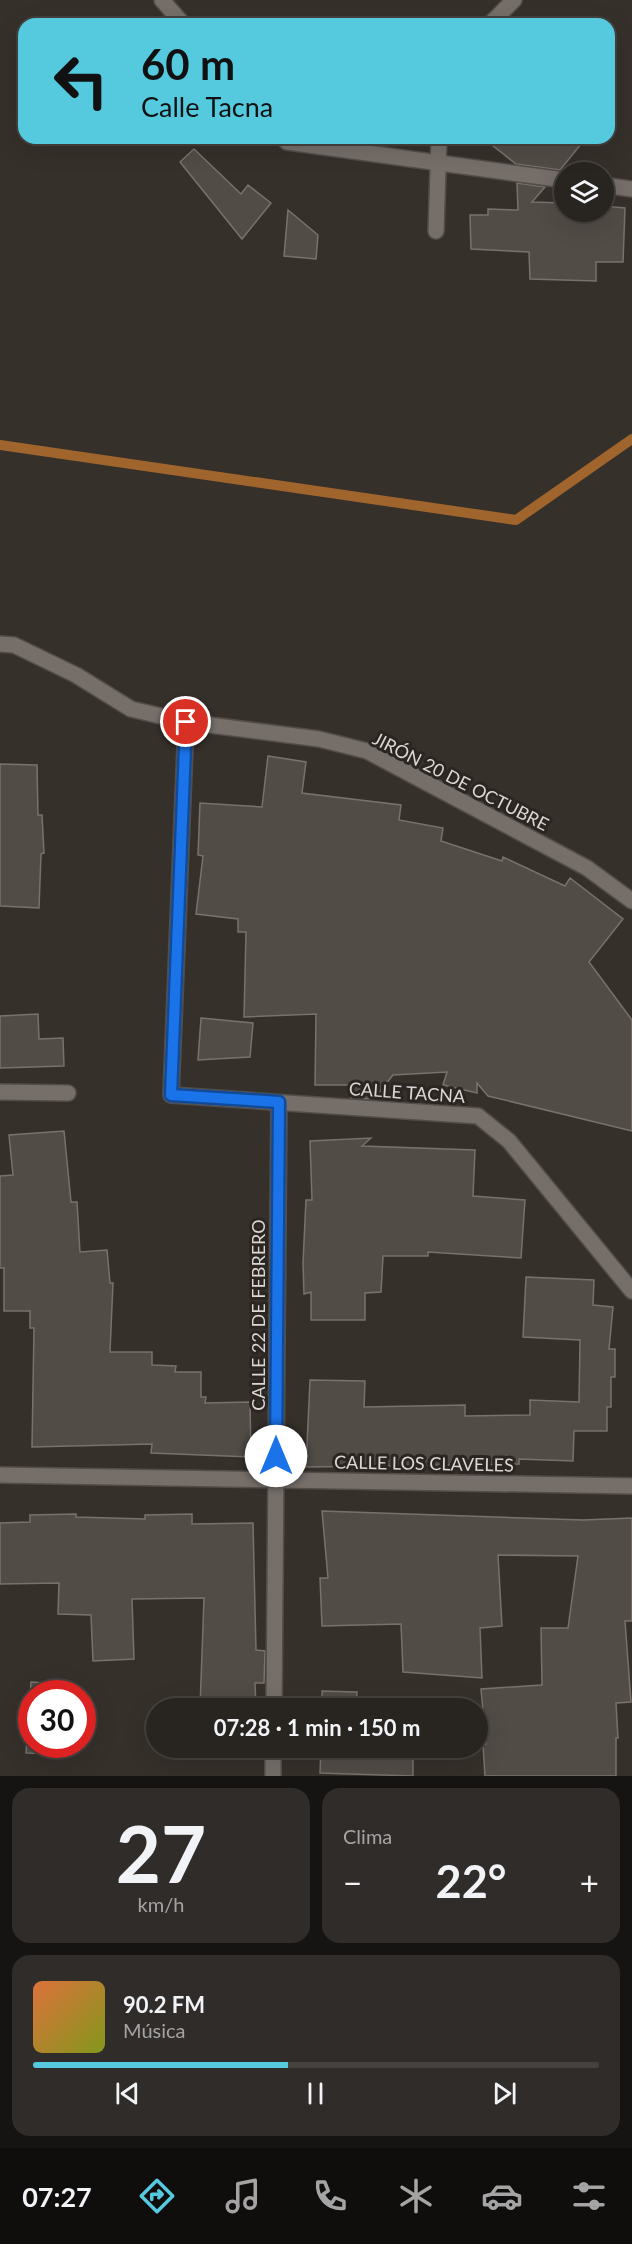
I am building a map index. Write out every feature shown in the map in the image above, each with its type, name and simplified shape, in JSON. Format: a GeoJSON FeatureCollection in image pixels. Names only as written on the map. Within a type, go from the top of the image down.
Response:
{"type":"FeatureCollection","features":[{"type":"Feature","properties":{"kind":"street"},"geometry":{"type":"LineString","coordinates":[[162,0],[178,18]]}},
{"type":"Feature","properties":{"kind":"street"},"geometry":{"type":"LineString","coordinates":[[496,18],[514,0]]}},
{"type":"Feature","properties":{"kind":"street"},"geometry":{"type":"LineString","coordinates":[[300,144],[554,179]]}},
{"type":"Feature","properties":{"kind":"street"},"geometry":{"type":"LineString","coordinates":[[436,231],[439,144]]}},
{"type":"Feature","properties":{"kind":"street"},"geometry":{"type":"LineString","coordinates":[[614,187],[632,189]]}},
{"type":"Feature","properties":{"kind":"street","name":"JIRÓN 20 DE OCTUBRE"},"geometry":{"type":"LineString","coordinates":[[0,644],[14,645],[76,675],[131,709],[186,722],[319,739],[367,752],[587,868],[632,901]]}},
{"type":"Feature","properties":{"kind":"street","name":"CALLE TACNA"},"geometry":{"type":"LineString","coordinates":[[186,722],[171,1095],[478,1116],[509,1141],[632,1291]]}},
{"type":"Feature","properties":{"kind":"street"},"geometry":{"type":"LineString","coordinates":[[0,1092],[68,1093]]}},
{"type":"Feature","properties":{"kind":"street","name":"CALLE 22 DE FEBRERO"},"geometry":{"type":"LineString","coordinates":[[274,1698],[279,1102]]}},
{"type":"Feature","properties":{"kind":"street","name":"CALLE LOS CLAVELES"},"geometry":{"type":"LineString","coordinates":[[0,1475],[632,1486]]}},
{"type":"Feature","properties":{"kind":"street"},"geometry":{"type":"LineString","coordinates":[[273,1758],[273,1776]]}},
{"type":"Feature","properties":{"kind":"building"},"geometry":{"type":"Polygon","coordinates":[[[491,144],[581,144],[566,162],[554,162],[554,169],[516,164],[491,144]]]}},
{"type":"Feature","properties":{"kind":"building"},"geometry":{"type":"Polygon","coordinates":[[[194,149],[241,194],[248,185],[271,203],[242,239],[180,162],[194,149]]]}},
{"type":"Feature","properties":{"kind":"building"},"geometry":{"type":"Polygon","coordinates":[[[517,183],[545,187],[532,202],[554,203],[554,222],[614,222],[614,207],[625,208],[623,262],[596,262],[596,281],[530,279],[529,252],[471,249],[470,215],[488,215],[488,209],[518,210],[517,183]]]}},
{"type":"Feature","properties":{"kind":"building"},"geometry":{"type":"Polygon","coordinates":[[[288,210],[318,235],[316,259],[284,256],[288,210]]]}},
{"type":"Feature","properties":{"kind":"building"},"geometry":{"type":"Polygon","coordinates":[[[268,756],[306,762],[302,793],[401,805],[399,820],[443,828],[441,841],[502,861],[503,857],[565,886],[570,878],[623,919],[589,962],[632,1020],[632,1131],[488,1096],[477,1083],[477,1093],[443,1085],[447,1072],[393,1075],[374,1099],[351,1098],[351,1085],[315,1085],[316,1014],[244,1017],[246,932],[238,932],[238,919],[196,914],[203,856],[198,855],[200,803],[262,807],[268,756]]]}},
{"type":"Feature","properties":{"kind":"building"},"geometry":{"type":"Polygon","coordinates":[[[0,764],[37,765],[38,815],[42,815],[44,853],[41,854],[39,908],[0,906],[0,764]]]}},
{"type":"Feature","properties":{"kind":"building"},"geometry":{"type":"Polygon","coordinates":[[[38,1014],[39,1039],[63,1038],[64,1066],[0,1068],[0,1016],[38,1014]]]}},
{"type":"Feature","properties":{"kind":"building"},"geometry":{"type":"Polygon","coordinates":[[[201,1018],[253,1023],[250,1057],[198,1060],[201,1018]]]}},
{"type":"Feature","properties":{"kind":"building"},"geometry":{"type":"Polygon","coordinates":[[[64,1131],[71,1202],[77,1202],[80,1252],[107,1250],[110,1283],[113,1283],[110,1352],[152,1352],[152,1365],[176,1366],[175,1372],[201,1372],[201,1397],[206,1397],[205,1403],[250,1402],[251,1457],[151,1453],[152,1444],[32,1447],[34,1328],[30,1328],[30,1311],[4,1311],[4,1268],[0,1268],[0,1176],[13,1175],[9,1135],[64,1131]]]}},
{"type":"Feature","properties":{"kind":"building"},"geometry":{"type":"Polygon","coordinates":[[[371,1138],[362,1146],[475,1150],[473,1196],[525,1200],[521,1258],[428,1252],[428,1256],[383,1256],[381,1292],[365,1293],[365,1320],[311,1320],[311,1292],[304,1294],[303,1263],[306,1200],[312,1200],[310,1141],[371,1138]]]}},
{"type":"Feature","properties":{"kind":"building"},"geometry":{"type":"Polygon","coordinates":[[[526,1277],[594,1280],[593,1305],[613,1307],[609,1349],[615,1349],[615,1377],[611,1377],[611,1407],[607,1407],[607,1431],[574,1431],[573,1461],[519,1459],[519,1464],[306,1467],[310,1380],[365,1381],[364,1407],[465,1405],[465,1416],[530,1415],[530,1400],[579,1402],[580,1340],[523,1337],[526,1277]]]}},
{"type":"Feature","properties":{"kind":"building"},"geometry":{"type":"Polygon","coordinates":[[[322,1511],[583,1520],[632,1518],[632,1621],[625,1621],[631,1702],[616,1703],[618,1738],[616,1738],[616,1776],[485,1776],[484,1758],[488,1758],[488,1698],[482,1698],[481,1689],[542,1685],[541,1628],[568,1628],[578,1556],[498,1555],[502,1626],[480,1628],[482,1678],[403,1672],[401,1624],[322,1626],[320,1578],[328,1578],[322,1511]]]}},
{"type":"Feature","properties":{"kind":"building"},"geometry":{"type":"Polygon","coordinates":[[[76,1514],[76,1517],[145,1519],[145,1515],[192,1514],[192,1524],[253,1523],[256,1650],[265,1651],[264,1683],[255,1683],[256,1698],[200,1698],[204,1598],[132,1599],[134,1659],[93,1661],[91,1615],[58,1614],[59,1583],[0,1584],[0,1523],[30,1522],[30,1515],[76,1514]]]}},
{"type":"Feature","properties":{"kind":"building"},"geometry":{"type":"Polygon","coordinates":[[[322,1691],[357,1692],[357,1698],[322,1698],[322,1691]]]}},
{"type":"Feature","properties":{"kind":"building"},"geometry":{"type":"Polygon","coordinates":[[[321,1758],[413,1758],[413,1776],[320,1773],[321,1758]]]}},
{"type":"Feature","properties":{"kind":"waterway"},"geometry":{"type":"LineString","coordinates":[[0,445],[516,520],[632,439]]}},
{"type":"Feature","properties":{"kind":"route"},"geometry":{"type":"LineString","coordinates":[[186,722],[171,1095],[279,1102],[276,1456]]}}]}
